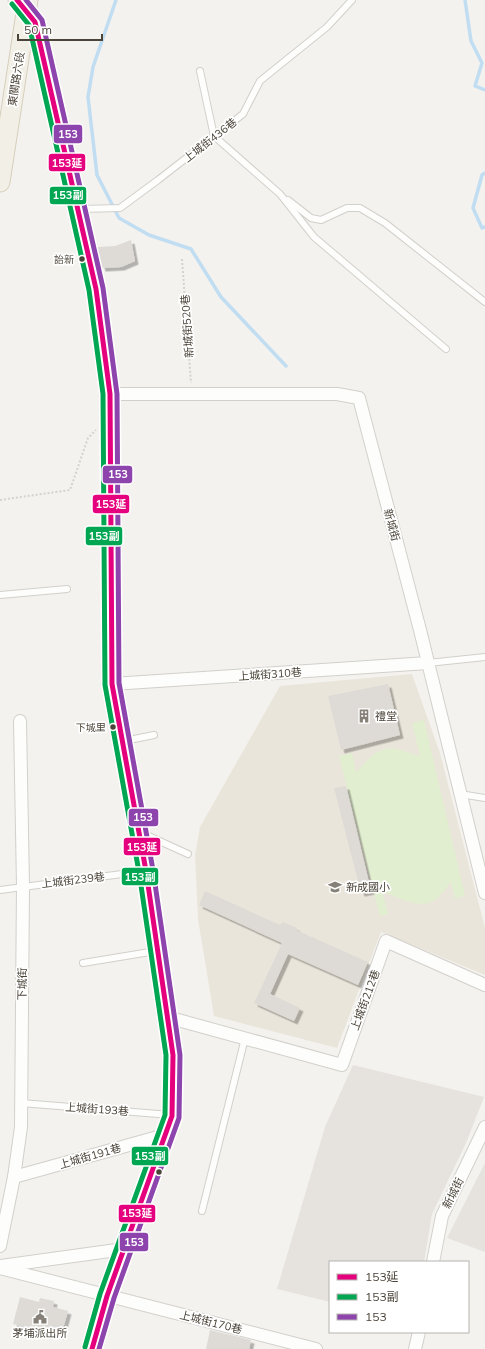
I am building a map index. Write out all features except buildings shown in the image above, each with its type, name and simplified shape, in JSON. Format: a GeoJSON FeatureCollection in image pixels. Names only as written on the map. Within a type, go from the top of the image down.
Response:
{"type":"FeatureCollection","features":[{"type":"Feature","properties":{"kind":"main road","name":"東關路六段"},"geometry":{"type":"LineString","coordinates":[[0,182],[24,4]]}},
{"type":"Feature","properties":{"kind":"street"},"geometry":{"type":"LineString","coordinates":[[24,4],[35,22],[96,289],[110,394],[112,684],[146,871],[173,1055],[172,1116],[107,1296],[92,1349]]}},
{"type":"Feature","properties":{"kind":"street","name":"新城街"},"geometry":{"type":"LineString","coordinates":[[110,394],[338,394],[359,398],[428,663],[485,893]]}},
{"type":"Feature","properties":{"kind":"street","name":"上城街310巷"},"geometry":{"type":"LineString","coordinates":[[112,684],[428,663]]}},
{"type":"Feature","properties":{"kind":"street","name":"下城街"},"geometry":{"type":"LineString","coordinates":[[0,1246],[14,1177],[21,1127],[23,886],[20,721]]}},
{"type":"Feature","properties":{"kind":"street","name":"上城街212巷"},"geometry":{"type":"LineString","coordinates":[[167,1017],[342,1065],[386,941],[485,985]]}},
{"type":"Feature","properties":{"kind":"street","name":"新城街"},"geometry":{"type":"LineString","coordinates":[[433,1261],[442,1216],[485,1127]]}},
{"type":"Feature","properties":{"kind":"street","name":"上城街191巷"},"geometry":{"type":"LineString","coordinates":[[14,1177],[166,1135]]}},
{"type":"Feature","properties":{"kind":"street"},"geometry":{"type":"LineString","coordinates":[[0,1267],[124,1249]]}},
{"type":"Feature","properties":{"kind":"street","name":"上城街170巷"},"geometry":{"type":"LineString","coordinates":[[0,1267],[316,1349]]}},
{"type":"Feature","properties":{"kind":"street"},"geometry":{"type":"LineString","coordinates":[[415,1349],[419,1333]]}},
{"type":"Feature","properties":{"kind":"lane","name":"上城街436巷"},"geometry":{"type":"LineString","coordinates":[[78,209],[120,208],[243,114],[260,81],[327,27],[352,0]]}},
{"type":"Feature","properties":{"kind":"lane"},"geometry":{"type":"LineString","coordinates":[[200,71],[214,136],[280,194],[311,218],[321,220],[347,208],[360,208],[385,223],[485,302]]}},
{"type":"Feature","properties":{"kind":"lane"},"geometry":{"type":"LineString","coordinates":[[280,194],[314,237],[446,350]]}},
{"type":"Feature","properties":{"kind":"lane"},"geometry":{"type":"LineString","coordinates":[[0,595],[67,589]]}},
{"type":"Feature","properties":{"kind":"lane"},"geometry":{"type":"LineString","coordinates":[[428,663],[485,657]]}},
{"type":"Feature","properties":{"kind":"lane"},"geometry":{"type":"LineString","coordinates":[[122,741],[154,735]]}},
{"type":"Feature","properties":{"kind":"lane"},"geometry":{"type":"LineString","coordinates":[[460,794],[485,798]]}},
{"type":"Feature","properties":{"kind":"lane"},"geometry":{"type":"LineString","coordinates":[[139,832],[188,854]]}},
{"type":"Feature","properties":{"kind":"lane","name":"上城街239巷"},"geometry":{"type":"LineString","coordinates":[[0,890],[146,871]]}},
{"type":"Feature","properties":{"kind":"lane"},"geometry":{"type":"LineString","coordinates":[[83,963],[158,951]]}},
{"type":"Feature","properties":{"kind":"lane"},"geometry":{"type":"LineString","coordinates":[[202,1211],[245,1038]]}},
{"type":"Feature","properties":{"kind":"lane","name":"上城街193巷"},"geometry":{"type":"LineString","coordinates":[[21,1103],[172,1116]]}},
{"type":"Feature","properties":{"kind":"path","name":"新城街520巷"},"geometry":{"type":"LineString","coordinates":[[182,259],[192,394]]}},
{"type":"Feature","properties":{"kind":"path"},"geometry":{"type":"LineString","coordinates":[[0,500],[70,490],[88,438],[109,417]]}},
{"type":"Feature","properties":{"kind":"shaded area","name":"新成國小"},"geometry":{"type":"Polygon","coordinates":[[[412,674],[440,753],[485,928],[485,975],[381,932],[337,1048],[214,1016],[198,919],[195,855],[200,827],[280,686],[412,674]]]}},
{"type":"Feature","properties":{"kind":"shaded area"},"geometry":{"type":"Polygon","coordinates":[[[353,1065],[484,1097],[466,1143],[432,1214],[424,1261],[329,1261],[329,1302],[277,1289],[325,1127],[353,1065]]]}},
{"type":"Feature","properties":{"kind":"shaded area"},"geometry":{"type":"Polygon","coordinates":[[[485,1163],[485,1252],[447,1238],[485,1163]]]}},
{"type":"Feature","properties":{"kind":"green space"},"geometry":{"type":"Polygon","coordinates":[[[424,720],[465,896],[455,898],[451,882],[437,899],[431,902],[419,904],[400,899],[382,891],[388,914],[380,916],[339,756],[352,753],[356,773],[368,759],[383,750],[398,750],[420,756],[412,723],[424,720]]]}},
{"type":"Feature","properties":{"kind":"waterway"},"geometry":{"type":"LineString","coordinates":[[116,0],[93,67],[88,97],[97,175],[119,218],[149,235],[191,249],[221,297],[286,366]]}},
{"type":"Feature","properties":{"kind":"waterway"},"geometry":{"type":"LineString","coordinates":[[465,0],[471,41],[482,63],[475,86],[485,90]]}},
{"type":"Feature","properties":{"kind":"waterway"},"geometry":{"type":"LineString","coordinates":[[485,173],[482,175],[473,208],[482,228],[485,227]]}},
{"type":"Feature","properties":{"kind":"transit line","name":"153延"},"geometry":{"type":"LineString","coordinates":[[17,0],[35,22],[96,289],[110,394],[112,684],[146,871],[173,1055],[172,1116],[107,1296],[92,1349]]}},
{"type":"Feature","properties":{"kind":"transit line","name":"153"},"geometry":{"type":"LineString","coordinates":[[26,0],[42,20],[103,288],[117,394],[119,683],[153,870],[180,1055],[179,1118],[114,1298],[99,1349]]}},
{"type":"Feature","properties":{"kind":"transit line","name":"153副"},"geometry":{"type":"LineString","coordinates":[[12,4],[29,25],[89,290],[103,394],[105,685],[139,872],[166,1055],[165,1115],[100,1294],[85,1347]]}},
{"type":"Feature","properties":{"kind":"place","name":"詒新"},"geometry":{"type":"Point","coordinates":[82,259]}},
{"type":"Feature","properties":{"kind":"place","name":"禮堂"},"geometry":{"type":"Point","coordinates":[364,716]}},
{"type":"Feature","properties":{"kind":"place","name":"下城里"},"geometry":{"type":"Point","coordinates":[113,727]}},
{"type":"Feature","properties":{"kind":"place","name":"新成國小"},"geometry":{"type":"Point","coordinates":[335,887]}},
{"type":"Feature","properties":{"kind":"place","name":"茅埔派出所"},"geometry":{"type":"Point","coordinates":[40,1317]}}]}
